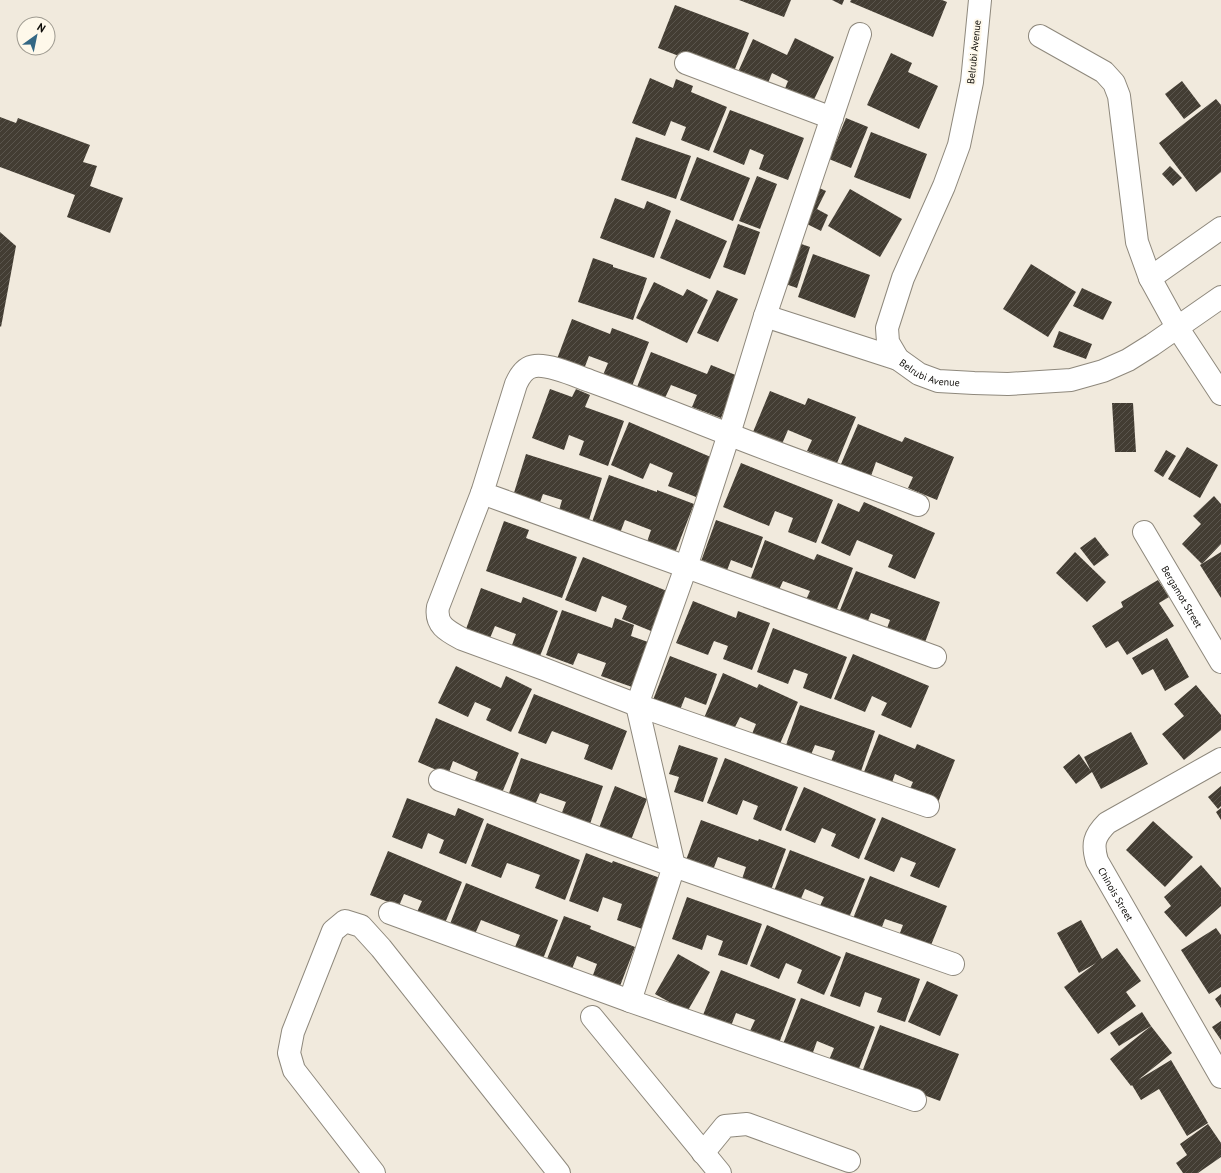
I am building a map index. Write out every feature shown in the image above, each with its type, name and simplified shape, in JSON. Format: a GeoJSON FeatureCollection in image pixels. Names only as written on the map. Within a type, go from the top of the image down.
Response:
{"type":"FeatureCollection","features":[{"type":"Feature","properties":{"kind":"street","name":"Belrubi Avenue"},"geometry":{"type":"LineString","coordinates":[[980,0],[972,82],[959,145],[944,186],[903,278],[887,328],[888,342],[898,359],[919,374],[938,381],[1008,384],[1071,380],[1103,371],[1128,360],[1221,297]]}},
{"type":"Feature","properties":{"kind":"street"},"geometry":{"type":"LineString","coordinates":[[630,1000],[674,866],[637,705],[686,567],[765,316],[860,34]]}},
{"type":"Feature","properties":{"kind":"street"},"geometry":{"type":"LineString","coordinates":[[1040,36],[1104,72],[1114,82],[1119,96],[1137,242],[1150,278],[1177,327],[1221,394]]}},
{"type":"Feature","properties":{"kind":"street"},"geometry":{"type":"LineString","coordinates":[[686,63],[832,118]]}},
{"type":"Feature","properties":{"kind":"street"},"geometry":{"type":"LineString","coordinates":[[1150,278],[1221,228]]}},
{"type":"Feature","properties":{"kind":"street"},"geometry":{"type":"LineString","coordinates":[[765,316],[898,359]]}},
{"type":"Feature","properties":{"kind":"street"},"geometry":{"type":"LineString","coordinates":[[918,505],[558,369],[535,366],[526,369],[516,384],[482,493],[438,607],[437,614],[439,621],[444,628],[462,639],[637,705],[928,806]]}},
{"type":"Feature","properties":{"kind":"street"},"geometry":{"type":"LineString","coordinates":[[482,493],[935,657]]}},
{"type":"Feature","properties":{"kind":"street","name":"Bergamot Street"},"geometry":{"type":"LineString","coordinates":[[1144,532],[1221,662]]}},
{"type":"Feature","properties":{"kind":"street","name":"Chinois Street"},"geometry":{"type":"LineString","coordinates":[[1221,759],[1107,823],[1102,827],[1094,840],[1097,861],[1221,1077]]}},
{"type":"Feature","properties":{"kind":"street"},"geometry":{"type":"LineString","coordinates":[[440,780],[674,866],[953,964]]}},
{"type":"Feature","properties":{"kind":"street"},"geometry":{"type":"LineString","coordinates":[[390,913],[630,1000],[915,1100]]}},
{"type":"Feature","properties":{"kind":"street"},"geometry":{"type":"LineString","coordinates":[[374,1173],[294,1070],[289,1053],[293,1032],[333,931],[345,921],[361,926],[381,948],[559,1173]]}},
{"type":"Feature","properties":{"kind":"street"},"geometry":{"type":"LineString","coordinates":[[592,1017],[720,1173]]}},
{"type":"Feature","properties":{"kind":"street"},"geometry":{"type":"LineString","coordinates":[[703,1153],[725,1126],[746,1124],[849,1161]]}},
{"type":"Feature","properties":{"kind":"building"},"geometry":{"type":"Polygon","coordinates":[[[739,0],[791,0],[784,17],[739,0]]]}},
{"type":"Feature","properties":{"kind":"building"},"geometry":{"type":"Polygon","coordinates":[[[832,0],[844,0],[842,5],[832,0]]]}},
{"type":"Feature","properties":{"kind":"building"},"geometry":{"type":"Polygon","coordinates":[[[851,0],[942,0],[947,2],[933,37],[850,2],[851,0]]]}},
{"type":"Feature","properties":{"kind":"building"},"geometry":{"type":"Polygon","coordinates":[[[675,5],[749,33],[733,74],[658,48],[675,5]]]}},
{"type":"Feature","properties":{"kind":"building"},"geometry":{"type":"Polygon","coordinates":[[[795,38],[834,57],[812,104],[784,91],[788,81],[772,73],[766,88],[737,74],[753,39],[787,55],[795,38]]]}},
{"type":"Feature","properties":{"kind":"building"},"geometry":{"type":"Polygon","coordinates":[[[891,53],[912,63],[908,72],[938,86],[919,129],[867,105],[891,53]]]}},
{"type":"Feature","properties":{"kind":"building"},"geometry":{"type":"Polygon","coordinates":[[[650,78],[673,88],[676,79],[693,86],[691,92],[727,107],[709,151],[681,140],[686,127],[671,121],[665,136],[632,123],[650,78]]]}},
{"type":"Feature","properties":{"kind":"building"},"geometry":{"type":"Polygon","coordinates":[[[1182,81],[1201,106],[1184,119],[1165,94],[1182,81]]]}},
{"type":"Feature","properties":{"kind":"building"},"geometry":{"type":"Polygon","coordinates":[[[1216,99],[1221,105],[1221,172],[1196,192],[1159,143],[1216,99]]]}},
{"type":"Feature","properties":{"kind":"building"},"geometry":{"type":"Polygon","coordinates":[[[730,110],[804,138],[788,180],[759,169],[764,155],[750,149],[744,165],[713,152],[730,110]]]}},
{"type":"Feature","properties":{"kind":"building"},"geometry":{"type":"Polygon","coordinates":[[[0,117],[16,123],[18,118],[90,145],[83,162],[97,166],[90,186],[123,198],[110,233],[67,217],[75,195],[0,167],[0,117]]]}},
{"type":"Feature","properties":{"kind":"building"},"geometry":{"type":"Polygon","coordinates":[[[846,118],[868,127],[851,168],[829,159],[846,118]]]}},
{"type":"Feature","properties":{"kind":"building"},"geometry":{"type":"Polygon","coordinates":[[[871,132],[927,154],[910,199],[854,177],[871,132]]]}},
{"type":"Feature","properties":{"kind":"building"},"geometry":{"type":"Polygon","coordinates":[[[636,137],[691,156],[676,199],[621,180],[636,137]]]}},
{"type":"Feature","properties":{"kind":"building"},"geometry":{"type":"Polygon","coordinates":[[[697,157],[750,178],[733,221],[680,200],[697,157]]]}},
{"type":"Feature","properties":{"kind":"building"},"geometry":{"type":"Polygon","coordinates":[[[1170,166],[1182,178],[1173,186],[1162,174],[1170,166]]]}},
{"type":"Feature","properties":{"kind":"building"},"geometry":{"type":"Polygon","coordinates":[[[757,176],[777,184],[760,229],[739,221],[757,176]]]}},
{"type":"Feature","properties":{"kind":"building"},"geometry":{"type":"Polygon","coordinates":[[[817,187],[826,191],[817,209],[828,215],[821,231],[801,221],[817,187]]]}},
{"type":"Feature","properties":{"kind":"building"},"geometry":{"type":"Polygon","coordinates":[[[850,189],[902,219],[880,257],[828,226],[850,189]]]}},
{"type":"Feature","properties":{"kind":"building"},"geometry":{"type":"Polygon","coordinates":[[[615,198],[644,209],[647,201],[671,211],[654,258],[600,238],[615,198]]]}},
{"type":"Feature","properties":{"kind":"building"},"geometry":{"type":"Polygon","coordinates":[[[676,219],[727,241],[710,279],[660,258],[676,219]]]}},
{"type":"Feature","properties":{"kind":"building"},"geometry":{"type":"Polygon","coordinates":[[[738,224],[760,232],[745,275],[723,267],[738,224]]]}},
{"type":"Feature","properties":{"kind":"building"},"geometry":{"type":"Polygon","coordinates":[[[0,232],[16,246],[1,327],[0,326],[0,232]]]}},
{"type":"Feature","properties":{"kind":"building"},"geometry":{"type":"Polygon","coordinates":[[[787,239],[810,247],[797,288],[774,280],[787,239]]]}},
{"type":"Feature","properties":{"kind":"building"},"geometry":{"type":"Polygon","coordinates":[[[813,254],[870,275],[855,318],[798,297],[813,254]]]}},
{"type":"Feature","properties":{"kind":"building"},"geometry":{"type":"Polygon","coordinates":[[[593,258],[613,265],[613,267],[647,278],[633,320],[578,302],[593,258]]]}},
{"type":"Feature","properties":{"kind":"building"},"geometry":{"type":"Polygon","coordinates":[[[1031,264],[1076,292],[1048,337],[1003,309],[1031,264]]]}},
{"type":"Feature","properties":{"kind":"building"},"geometry":{"type":"Polygon","coordinates":[[[654,282],[683,296],[687,289],[708,300],[687,343],[636,318],[654,282]]]}},
{"type":"Feature","properties":{"kind":"building"},"geometry":{"type":"Polygon","coordinates":[[[1082,288],[1112,302],[1103,320],[1073,306],[1082,288]]]}},
{"type":"Feature","properties":{"kind":"building"},"geometry":{"type":"Polygon","coordinates":[[[717,290],[738,299],[718,342],[697,333],[717,290]]]}},
{"type":"Feature","properties":{"kind":"building"},"geometry":{"type":"Polygon","coordinates":[[[572,319],[610,334],[612,328],[649,342],[632,386],[603,375],[608,363],[589,356],[584,369],[557,359],[572,319]]]}},
{"type":"Feature","properties":{"kind":"building"},"geometry":{"type":"Polygon","coordinates":[[[1059,331],[1092,344],[1086,359],[1053,347],[1059,331]]]}},
{"type":"Feature","properties":{"kind":"building"},"geometry":{"type":"Polygon","coordinates":[[[651,352],[707,374],[711,365],[738,376],[721,418],[692,407],[697,395],[671,385],[665,398],[637,387],[651,352]]]}},
{"type":"Feature","properties":{"kind":"building"},"geometry":{"type":"Polygon","coordinates":[[[550,389],[572,397],[576,389],[590,395],[585,407],[624,421],[608,466],[579,455],[584,441],[569,435],[564,450],[532,438],[550,389]]]}},
{"type":"Feature","properties":{"kind":"building"},"geometry":{"type":"Polygon","coordinates":[[[770,391],[805,405],[808,398],[856,417],[837,463],[807,451],[812,440],[788,430],[782,444],[753,432],[770,391]]]}},
{"type":"Feature","properties":{"kind":"building"},"geometry":{"type":"Polygon","coordinates":[[[1112,403],[1133,403],[1136,452],[1115,452],[1112,403]]]}},
{"type":"Feature","properties":{"kind":"building"},"geometry":{"type":"Polygon","coordinates":[[[629,422],[713,458],[696,497],[668,486],[673,473],[650,463],[643,479],[611,465],[629,422]]]}},
{"type":"Feature","properties":{"kind":"building"},"geometry":{"type":"Polygon","coordinates":[[[858,424],[902,442],[905,437],[954,457],[937,500],[908,488],[913,477],[876,462],[871,476],[841,464],[858,424]]]}},
{"type":"Feature","properties":{"kind":"building"},"geometry":{"type":"Polygon","coordinates":[[[1187,447],[1218,465],[1200,498],[1168,479],[1187,447]]]}},
{"type":"Feature","properties":{"kind":"building"},"geometry":{"type":"Polygon","coordinates":[[[1166,450],[1176,456],[1163,477],[1154,471],[1166,450]]]}},
{"type":"Feature","properties":{"kind":"building"},"geometry":{"type":"Polygon","coordinates":[[[526,454],[602,478],[588,523],[558,514],[562,500],[543,494],[539,505],[513,496],[526,454]]]}},
{"type":"Feature","properties":{"kind":"building"},"geometry":{"type":"Polygon","coordinates":[[[741,463],[833,500],[816,543],[788,532],[793,518],[775,511],[769,526],[723,507],[741,463]]]}},
{"type":"Feature","properties":{"kind":"building"},"geometry":{"type":"Polygon","coordinates":[[[609,475],[657,492],[657,490],[694,504],[675,553],[647,542],[651,530],[625,520],[620,533],[592,522],[609,475]]]}},
{"type":"Feature","properties":{"kind":"building"},"geometry":{"type":"Polygon","coordinates":[[[1214,496],[1221,504],[1221,544],[1202,564],[1182,544],[1201,524],[1193,516],[1214,496]]]}},
{"type":"Feature","properties":{"kind":"building"},"geometry":{"type":"Polygon","coordinates":[[[864,502],[935,533],[915,579],[888,567],[893,555],[857,540],[850,556],[821,543],[838,503],[859,512],[864,502]]]}},
{"type":"Feature","properties":{"kind":"building"},"geometry":{"type":"Polygon","coordinates":[[[716,520],[763,537],[752,568],[731,560],[726,573],[700,564],[716,520]]]}},
{"type":"Feature","properties":{"kind":"building"},"geometry":{"type":"Polygon","coordinates":[[[504,521],[529,530],[526,538],[577,557],[562,598],[486,571],[504,521]]]}},
{"type":"Feature","properties":{"kind":"building"},"geometry":{"type":"Polygon","coordinates":[[[1095,537],[1109,555],[1094,566],[1080,548],[1095,537]]]}},
{"type":"Feature","properties":{"kind":"building"},"geometry":{"type":"Polygon","coordinates":[[[765,540],[814,560],[817,554],[853,568],[835,614],[805,602],[810,591],[783,581],[777,594],[749,583],[765,540]]]}},
{"type":"Feature","properties":{"kind":"building"},"geometry":{"type":"Polygon","coordinates":[[[1075,552],[1106,582],[1087,602],[1056,573],[1075,552]]]}},
{"type":"Feature","properties":{"kind":"building"},"geometry":{"type":"Polygon","coordinates":[[[1221,552],[1221,598],[1200,565],[1221,552]]]}},
{"type":"Feature","properties":{"kind":"building"},"geometry":{"type":"Polygon","coordinates":[[[583,557],[667,591],[651,631],[622,619],[627,606],[602,596],[596,612],[565,600],[583,557]]]}},
{"type":"Feature","properties":{"kind":"building"},"geometry":{"type":"Polygon","coordinates":[[[856,571],[940,602],[924,645],[886,631],[890,620],[871,613],[866,626],[838,615],[856,571]]]}},
{"type":"Feature","properties":{"kind":"building"},"geometry":{"type":"Polygon","coordinates":[[[1158,580],[1169,597],[1159,603],[1174,626],[1127,655],[1118,641],[1106,648],[1092,626],[1123,607],[1121,602],[1158,580]]]}},
{"type":"Feature","properties":{"kind":"building"},"geometry":{"type":"Polygon","coordinates":[[[481,588],[521,603],[523,597],[558,611],[540,656],[512,645],[516,634],[495,626],[490,638],[466,629],[481,588]]]}},
{"type":"Feature","properties":{"kind":"building"},"geometry":{"type":"Polygon","coordinates":[[[693,601],[736,618],[738,611],[770,623],[752,670],[723,659],[728,646],[714,641],[708,655],[676,643],[693,601]]]}},
{"type":"Feature","properties":{"kind":"building"},"geometry":{"type":"Polygon","coordinates":[[[562,610],[612,628],[615,618],[634,625],[631,636],[648,642],[632,687],[601,676],[606,663],[578,653],[573,665],[546,655],[562,610]]]}},
{"type":"Feature","properties":{"kind":"building"},"geometry":{"type":"Polygon","coordinates":[[[773,628],[847,657],[831,699],[803,688],[808,674],[794,669],[788,684],[757,672],[773,628]]]}},
{"type":"Feature","properties":{"kind":"building"},"geometry":{"type":"Polygon","coordinates":[[[1167,638],[1189,677],[1165,691],[1153,669],[1142,675],[1132,658],[1167,638]]]}},
{"type":"Feature","properties":{"kind":"building"},"geometry":{"type":"Polygon","coordinates":[[[853,654],[929,686],[911,728],[881,715],[887,703],[872,696],[865,712],[834,699],[853,654]]]}},
{"type":"Feature","properties":{"kind":"building"},"geometry":{"type":"Polygon","coordinates":[[[670,656],[717,674],[706,705],[685,697],[680,710],[653,700],[670,656]]]}},
{"type":"Feature","properties":{"kind":"building"},"geometry":{"type":"Polygon","coordinates":[[[456,666],[501,688],[506,676],[532,689],[511,732],[486,720],[491,709],[475,702],[468,717],[438,703],[456,666]]]}},
{"type":"Feature","properties":{"kind":"building"},"geometry":{"type":"Polygon","coordinates":[[[723,673],[757,688],[759,684],[798,702],[779,746],[752,734],[756,724],[740,717],[733,731],[704,718],[723,673]]]}},
{"type":"Feature","properties":{"kind":"building"},"geometry":{"type":"Polygon","coordinates":[[[1196,685],[1221,715],[1221,730],[1184,760],[1162,734],[1184,716],[1174,704],[1196,685]]]}},
{"type":"Feature","properties":{"kind":"building"},"geometry":{"type":"Polygon","coordinates":[[[534,694],[627,731],[612,770],[584,759],[589,745],[552,731],[546,744],[518,733],[534,694]]]}},
{"type":"Feature","properties":{"kind":"building"},"geometry":{"type":"Polygon","coordinates":[[[800,705],[875,731],[860,774],[830,764],[835,751],[815,745],[810,757],[785,748],[800,705]]]}},
{"type":"Feature","properties":{"kind":"building"},"geometry":{"type":"Polygon","coordinates":[[[436,718],[519,753],[501,795],[474,783],[478,772],[453,761],[448,775],[418,762],[436,718]]]}},
{"type":"Feature","properties":{"kind":"building"},"geometry":{"type":"Polygon","coordinates":[[[1131,732],[1148,764],[1101,789],[1092,772],[1076,784],[1063,767],[1079,754],[1091,771],[1084,757],[1131,732]]]}},
{"type":"Feature","properties":{"kind":"building"},"geometry":{"type":"Polygon","coordinates":[[[879,734],[915,749],[917,744],[955,760],[937,805],[908,793],[913,782],[895,774],[890,788],[862,777],[879,734]]]}},
{"type":"Feature","properties":{"kind":"building"},"geometry":{"type":"Polygon","coordinates":[[[679,745],[718,758],[703,802],[674,792],[679,777],[669,774],[679,745]]]}},
{"type":"Feature","properties":{"kind":"building"},"geometry":{"type":"Polygon","coordinates":[[[521,758],[603,786],[590,824],[561,815],[566,802],[540,793],[535,805],[508,796],[521,758]]]}},
{"type":"Feature","properties":{"kind":"building"},"geometry":{"type":"Polygon","coordinates":[[[725,758],[798,787],[781,831],[753,819],[758,806],[743,800],[737,815],[707,803],[725,758]]]}},
{"type":"Feature","properties":{"kind":"building"},"geometry":{"type":"Polygon","coordinates":[[[615,786],[647,799],[631,840],[599,828],[615,786]]]}},
{"type":"Feature","properties":{"kind":"building"},"geometry":{"type":"Polygon","coordinates":[[[1221,786],[1221,806],[1218,809],[1208,797],[1221,786]]]}},
{"type":"Feature","properties":{"kind":"building"},"geometry":{"type":"Polygon","coordinates":[[[804,787],[876,819],[859,859],[831,846],[836,834],[822,828],[815,843],[785,830],[804,787]]]}},
{"type":"Feature","properties":{"kind":"building"},"geometry":{"type":"Polygon","coordinates":[[[407,798],[455,816],[458,808],[484,819],[466,864],[439,853],[444,840],[428,833],[422,849],[392,837],[407,798]]]}},
{"type":"Feature","properties":{"kind":"building"},"geometry":{"type":"Polygon","coordinates":[[[1221,808],[1221,820],[1216,812],[1221,808]]]}},
{"type":"Feature","properties":{"kind":"building"},"geometry":{"type":"Polygon","coordinates":[[[882,817],[956,849],[939,888],[910,876],[916,863],[901,857],[894,872],[864,859],[882,817]]]}},
{"type":"Feature","properties":{"kind":"building"},"geometry":{"type":"Polygon","coordinates":[[[701,820],[758,841],[759,839],[786,849],[771,890],[742,879],[746,867],[718,857],[713,870],[686,860],[701,820]]]}},
{"type":"Feature","properties":{"kind":"building"},"geometry":{"type":"Polygon","coordinates":[[[1153,821],[1193,857],[1165,887],[1126,850],[1153,821]]]}},
{"type":"Feature","properties":{"kind":"building"},"geometry":{"type":"Polygon","coordinates":[[[487,823],[580,860],[565,900],[535,888],[540,875],[507,863],[501,878],[471,866],[487,823]]]}},
{"type":"Feature","properties":{"kind":"building"},"geometry":{"type":"Polygon","coordinates":[[[790,850],[865,879],[848,920],[819,908],[824,897],[805,889],[800,901],[774,891],[790,850]]]}},
{"type":"Feature","properties":{"kind":"building"},"geometry":{"type":"Polygon","coordinates":[[[388,851],[462,882],[445,923],[417,912],[422,901],[404,894],[399,906],[370,895],[388,851]]]}},
{"type":"Feature","properties":{"kind":"building"},"geometry":{"type":"Polygon","coordinates":[[[586,853],[663,879],[645,930],[617,920],[622,904],[603,897],[598,912],[569,901],[586,853]]]}},
{"type":"Feature","properties":{"kind":"building"},"geometry":{"type":"Polygon","coordinates":[[[1201,865],[1221,888],[1221,906],[1186,937],[1164,912],[1171,906],[1164,897],[1201,865]]]}},
{"type":"Feature","properties":{"kind":"building"},"geometry":{"type":"Polygon","coordinates":[[[870,876],[947,906],[929,950],[898,938],[903,925],[885,919],[880,932],[852,921],[870,876]]]}},
{"type":"Feature","properties":{"kind":"building"},"geometry":{"type":"Polygon","coordinates":[[[466,883],[558,920],[543,959],[515,947],[520,935],[481,920],[475,934],[450,924],[466,883]]]}},
{"type":"Feature","properties":{"kind":"building"},"geometry":{"type":"Polygon","coordinates":[[[687,897],[762,924],[747,965],[718,955],[723,941],[707,935],[702,950],[672,939],[687,897]]]}},
{"type":"Feature","properties":{"kind":"building"},"geometry":{"type":"Polygon","coordinates":[[[564,916],[591,926],[590,929],[635,947],[620,986],[593,975],[597,964],[577,956],[572,969],[547,959],[564,916]]]}},
{"type":"Feature","properties":{"kind":"building"},"geometry":{"type":"Polygon","coordinates":[[[1081,920],[1102,959],[1117,948],[1141,981],[1126,992],[1136,1006],[1098,1034],[1064,987],[1096,963],[1079,973],[1057,933],[1081,920]]]}},
{"type":"Feature","properties":{"kind":"building"},"geometry":{"type":"Polygon","coordinates":[[[767,925],[841,957],[824,995],[797,983],[802,970],[786,963],[779,979],[750,966],[767,925]]]}},
{"type":"Feature","properties":{"kind":"building"},"geometry":{"type":"Polygon","coordinates":[[[1216,928],[1221,935],[1221,987],[1209,994],[1181,950],[1216,928]]]}},
{"type":"Feature","properties":{"kind":"building"},"geometry":{"type":"Polygon","coordinates":[[[846,952],[920,979],[905,1022],[877,1012],[882,998],[865,992],[860,1007],[830,996],[846,952]]]}},
{"type":"Feature","properties":{"kind":"building"},"geometry":{"type":"Polygon","coordinates":[[[678,954],[710,972],[687,1012],[655,994],[678,954]]]}},
{"type":"Feature","properties":{"kind":"building"},"geometry":{"type":"Polygon","coordinates":[[[721,970],[796,999],[779,1043],[750,1031],[755,1020],[736,1013],[731,1026],[703,1015],[721,970]]]}},
{"type":"Feature","properties":{"kind":"building"},"geometry":{"type":"Polygon","coordinates":[[[927,981],[958,995],[940,1036],[908,1022],[927,981]]]}},
{"type":"Feature","properties":{"kind":"building"},"geometry":{"type":"Polygon","coordinates":[[[1221,994],[1221,1008],[1215,999],[1221,994]]]}},
{"type":"Feature","properties":{"kind":"building"},"geometry":{"type":"Polygon","coordinates":[[[801,998],[875,1027],[858,1071],[829,1060],[834,1048],[817,1041],[812,1055],[783,1044],[801,998]]]}},
{"type":"Feature","properties":{"kind":"building"},"geometry":{"type":"Polygon","coordinates":[[[1142,1012],[1151,1026],[1119,1046],[1110,1033],[1142,1012]]]}},
{"type":"Feature","properties":{"kind":"building"},"geometry":{"type":"Polygon","coordinates":[[[1221,1021],[1221,1040],[1212,1027],[1221,1021]]]}},
{"type":"Feature","properties":{"kind":"building"},"geometry":{"type":"Polygon","coordinates":[[[880,1025],[959,1054],[940,1101],[862,1072],[880,1025]]]}},
{"type":"Feature","properties":{"kind":"building"},"geometry":{"type":"Polygon","coordinates":[[[1151,1026],[1172,1053],[1138,1080],[1171,1060],[1208,1123],[1187,1136],[1159,1089],[1141,1100],[1132,1085],[1131,1086],[1110,1059],[1151,1026]]]}},
{"type":"Feature","properties":{"kind":"building"},"geometry":{"type":"Polygon","coordinates":[[[1208,1124],[1221,1143],[1221,1157],[1198,1173],[1183,1173],[1176,1163],[1187,1155],[1180,1144],[1208,1124]]]}}]}
